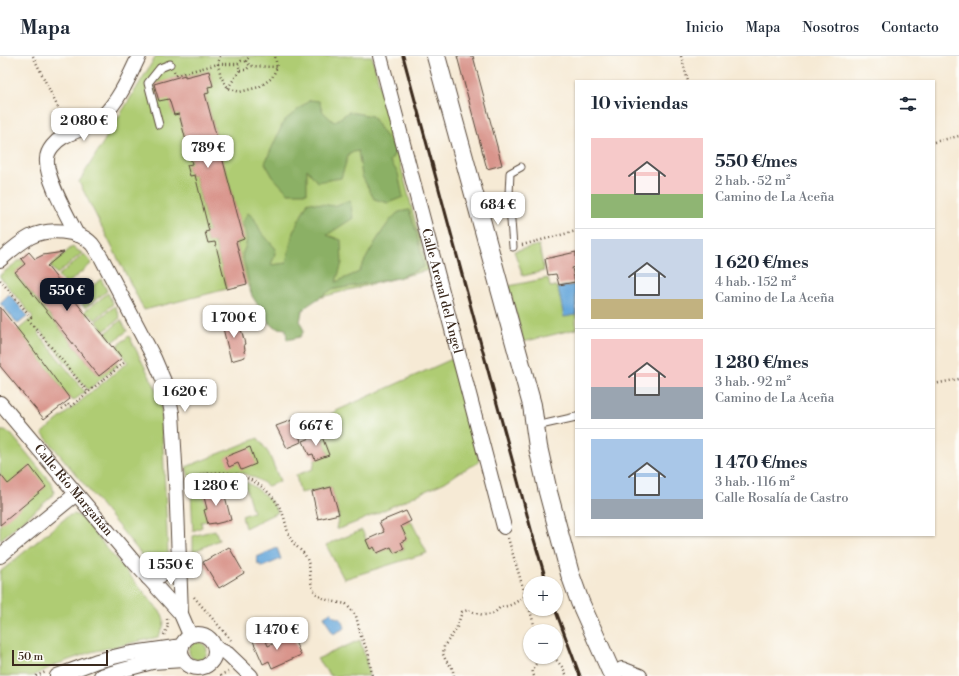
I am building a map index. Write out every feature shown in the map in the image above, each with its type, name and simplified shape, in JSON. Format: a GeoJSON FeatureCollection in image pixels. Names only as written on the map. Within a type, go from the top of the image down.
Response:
{"type":"FeatureCollection","features":[{"type":"Feature","properties":{"kind":"street"},"geometry":{"type":"LineString","coordinates":[[77,235],[49,178],[46,159],[49,151],[61,138],[89,125],[102,116],[116,100],[139,56]]}},
{"type":"Feature","properties":{"kind":"street","name":"Calle Arenal del Ángel"},"geometry":{"type":"LineString","coordinates":[[380,56],[504,527]]}},
{"type":"Feature","properties":{"kind":"street"},"geometry":{"type":"LineString","coordinates":[[436,56],[530,397],[536,426],[538,447],[556,528],[580,602],[620,674]]}},
{"type":"Feature","properties":{"kind":"street"},"geometry":{"type":"LineString","coordinates":[[0,260],[30,237],[44,232],[58,230],[77,235],[91,243],[101,257],[154,358],[166,386],[172,413],[182,480],[179,562],[181,614],[186,640],[181,653],[188,665],[202,672],[215,657],[216,648],[211,638],[201,633],[186,640],[53,673]]}},
{"type":"Feature","properties":{"kind":"street","name":"Calle Río Margañán"},"geometry":{"type":"LineString","coordinates":[[2,408],[148,578],[181,614]]}},
{"type":"Feature","properties":{"kind":"street"},"geometry":{"type":"LineString","coordinates":[[536,426],[544,444],[574,556],[620,674]]}},
{"type":"Feature","properties":{"kind":"street"},"geometry":{"type":"LineString","coordinates":[[0,556],[76,494]]}},
{"type":"Feature","properties":{"kind":"street"},"geometry":{"type":"LineString","coordinates":[[148,578],[165,574],[179,562]]}},
{"type":"Feature","properties":{"kind":"street"},"geometry":{"type":"LineString","coordinates":[[216,648],[228,654],[251,676]]}},
{"type":"Feature","properties":{"kind":"street"},"geometry":{"type":"LineString","coordinates":[[101,676],[152,662],[184,660]]}},
{"type":"Feature","properties":{"kind":"street"},"geometry":{"type":"LineString","coordinates":[[620,674],[640,676]]}},
{"type":"Feature","properties":{"kind":"lane"},"geometry":{"type":"LineString","coordinates":[[159,125],[148,83],[160,68],[170,64]]}},
{"type":"Feature","properties":{"kind":"lane"},"geometry":{"type":"LineString","coordinates":[[514,247],[509,194],[510,172],[521,167]]}},
{"type":"Feature","properties":{"kind":"lane"},"geometry":{"type":"LineString","coordinates":[[536,426],[575,417]]}},
{"type":"Feature","properties":{"kind":"path"},"geometry":{"type":"LineString","coordinates":[[33,56],[66,124]]}},
{"type":"Feature","properties":{"kind":"path"},"geometry":{"type":"LineString","coordinates":[[218,56],[221,77],[228,88],[240,92],[259,87],[272,78],[277,67],[275,56]]}},
{"type":"Feature","properties":{"kind":"path"},"geometry":{"type":"LineString","coordinates":[[170,64],[176,75],[218,64],[238,64],[241,61],[246,61],[250,56]]}},
{"type":"Feature","properties":{"kind":"path"},"geometry":{"type":"LineString","coordinates":[[681,56],[688,80]]}},
{"type":"Feature","properties":{"kind":"path"},"geometry":{"type":"LineString","coordinates":[[246,61],[250,66]]}},
{"type":"Feature","properties":{"kind":"path"},"geometry":{"type":"LineString","coordinates":[[238,64],[240,70]]}},
{"type":"Feature","properties":{"kind":"path"},"geometry":{"type":"LineString","coordinates":[[240,70],[246,70],[250,66],[277,67]]}},
{"type":"Feature","properties":{"kind":"path"},"geometry":{"type":"LineString","coordinates":[[228,88],[240,70]]}},
{"type":"Feature","properties":{"kind":"path"},"geometry":{"type":"LineString","coordinates":[[935,142],[959,136]]}},
{"type":"Feature","properties":{"kind":"path"},"geometry":{"type":"LineString","coordinates":[[514,247],[575,231]]}},
{"type":"Feature","properties":{"kind":"path"},"geometry":{"type":"LineString","coordinates":[[0,280],[31,317],[28,319],[88,392]]}},
{"type":"Feature","properties":{"kind":"path"},"geometry":{"type":"LineString","coordinates":[[62,409],[68,404],[70,407],[125,362]]}},
{"type":"Feature","properties":{"kind":"path"},"geometry":{"type":"LineString","coordinates":[[935,384],[959,378]]}},
{"type":"Feature","properties":{"kind":"path"},"geometry":{"type":"LineString","coordinates":[[182,480],[213,473],[224,472],[236,474],[248,478],[260,485],[272,497],[281,510],[292,541],[306,556],[310,567],[312,584],[316,592],[322,598],[346,604],[356,616],[361,636],[368,652],[372,676]]}},
{"type":"Feature","properties":{"kind":"path"},"geometry":{"type":"LineString","coordinates":[[182,480],[189,487]]}},
{"type":"Feature","properties":{"kind":"path"},"geometry":{"type":"LineString","coordinates":[[504,527],[523,593]]}},
{"type":"Feature","properties":{"kind":"path"},"geometry":{"type":"LineString","coordinates":[[192,595],[234,644]]}},
{"type":"Feature","properties":{"kind":"path"},"geometry":{"type":"LineString","coordinates":[[454,676],[452,667],[443,654],[444,646],[456,630],[462,612],[468,610],[482,616],[490,615],[497,611],[500,607],[509,606],[523,597]]}},
{"type":"Feature","properties":{"kind":"path"},"geometry":{"type":"LineString","coordinates":[[160,640],[165,634],[168,626],[168,620],[165,617]]}},
{"type":"Feature","properties":{"kind":"path"},"geometry":{"type":"LineString","coordinates":[[534,676],[532,673],[536,664]]}},
{"type":"Feature","properties":{"kind":"path"},"geometry":{"type":"LineString","coordinates":[[560,664],[567,676]]}},
{"type":"Feature","properties":{"kind":"path"},"geometry":{"type":"LineString","coordinates":[[36,676],[53,673]]}},
{"type":"Feature","properties":{"kind":"green space"},"geometry":{"type":"Polygon","coordinates":[[[156,56],[372,56],[428,270],[278,308],[266,288],[251,293],[247,284],[236,242],[244,239],[205,94],[209,93],[208,87],[213,86],[209,71],[171,79],[167,86],[161,82],[154,84],[169,92],[174,115],[179,114],[192,164],[187,165],[190,176],[195,175],[209,231],[205,232],[208,243],[215,242],[227,289],[144,310],[79,182],[156,56]]]}},
{"type":"Feature","properties":{"kind":"green space"},"geometry":{"type":"Polygon","coordinates":[[[310,100],[319,101],[323,112],[334,122],[349,112],[372,116],[382,132],[397,150],[390,161],[398,173],[403,197],[388,203],[374,199],[362,176],[358,151],[349,153],[341,178],[317,182],[307,169],[307,193],[288,193],[273,177],[265,163],[284,121],[310,100]]]}},
{"type":"Feature","properties":{"kind":"green space"},"geometry":{"type":"Polygon","coordinates":[[[350,200],[353,218],[327,235],[341,240],[342,263],[336,282],[359,272],[371,249],[389,222],[399,212],[409,210],[416,231],[424,267],[398,278],[331,290],[302,311],[300,322],[304,331],[300,337],[287,340],[286,329],[277,328],[270,324],[252,296],[242,254],[246,245],[246,238],[242,222],[248,213],[254,218],[261,232],[276,249],[271,265],[286,263],[293,232],[308,202],[334,206],[350,200]]]}},
{"type":"Feature","properties":{"kind":"green space"},"geometry":{"type":"Polygon","coordinates":[[[539,245],[544,271],[523,276],[514,251],[539,245]]]}},
{"type":"Feature","properties":{"kind":"green space"},"geometry":{"type":"Polygon","coordinates":[[[72,247],[82,253],[57,274],[50,266],[72,247]]]}},
{"type":"Feature","properties":{"kind":"green space"},"geometry":{"type":"Polygon","coordinates":[[[84,254],[92,263],[66,285],[58,276],[84,254]]]}},
{"type":"Feature","properties":{"kind":"green space"},"geometry":{"type":"Polygon","coordinates":[[[21,259],[25,264],[15,273],[99,376],[116,362],[118,365],[88,390],[40,331],[38,333],[85,392],[73,401],[18,330],[33,317],[0,277],[0,275],[21,259]]]}},
{"type":"Feature","properties":{"kind":"green space"},"geometry":{"type":"Polygon","coordinates":[[[548,278],[550,287],[556,286],[557,288],[575,284],[575,329],[523,342],[509,286],[548,278]]]}},
{"type":"Feature","properties":{"kind":"green space"},"geometry":{"type":"Polygon","coordinates":[[[101,279],[107,291],[85,308],[78,298],[101,279]]]}},
{"type":"Feature","properties":{"kind":"green space"},"geometry":{"type":"Polygon","coordinates":[[[108,293],[113,304],[95,320],[90,314],[87,316],[84,312],[108,293]]]}},
{"type":"Feature","properties":{"kind":"green space"},"geometry":{"type":"Polygon","coordinates":[[[115,306],[120,318],[104,331],[96,321],[115,306]]]}},
{"type":"Feature","properties":{"kind":"green space"},"geometry":{"type":"Polygon","coordinates":[[[121,320],[127,331],[113,342],[106,333],[121,320]]]}},
{"type":"Feature","properties":{"kind":"green space"},"geometry":{"type":"Polygon","coordinates":[[[129,336],[156,389],[161,404],[168,554],[164,562],[159,565],[153,565],[146,560],[42,433],[128,362],[117,346],[129,336]]]}},
{"type":"Feature","properties":{"kind":"green space"},"geometry":{"type":"Polygon","coordinates":[[[452,359],[479,461],[445,482],[362,520],[336,529],[339,514],[331,487],[300,493],[296,475],[313,469],[315,460],[329,455],[321,434],[329,429],[325,418],[336,411],[452,359]]]}},
{"type":"Feature","properties":{"kind":"green space"},"geometry":{"type":"Polygon","coordinates":[[[0,431],[6,431],[11,434],[52,484],[54,493],[0,540],[0,431]]]}},
{"type":"Feature","properties":{"kind":"green space"},"geometry":{"type":"Polygon","coordinates":[[[258,438],[269,454],[280,481],[268,486],[249,475],[230,471],[210,472],[189,477],[186,467],[258,438]]]}},
{"type":"Feature","properties":{"kind":"green space"},"geometry":{"type":"Polygon","coordinates":[[[229,477],[244,481],[257,489],[269,499],[278,512],[245,528],[242,516],[253,512],[245,485],[231,488],[229,477]]]}},
{"type":"Feature","properties":{"kind":"green space"},"geometry":{"type":"Polygon","coordinates":[[[209,486],[212,491],[203,493],[207,509],[205,510],[207,521],[201,522],[202,527],[193,531],[191,492],[202,487],[209,486]]]}},
{"type":"Feature","properties":{"kind":"green space"},"geometry":{"type":"Polygon","coordinates":[[[74,514],[79,516],[84,521],[162,614],[164,623],[161,631],[158,637],[91,652],[55,665],[33,676],[0,676],[0,572],[68,516],[74,514]]]}},
{"type":"Feature","properties":{"kind":"green space"},"geometry":{"type":"Polygon","coordinates":[[[411,521],[427,553],[344,579],[326,545],[362,530],[370,549],[374,547],[377,553],[391,547],[394,553],[404,549],[401,542],[407,539],[401,526],[411,521]]]}},
{"type":"Feature","properties":{"kind":"green space"},"geometry":{"type":"Polygon","coordinates":[[[215,530],[219,540],[193,552],[193,536],[215,530]]]}},
{"type":"Feature","properties":{"kind":"green space"},"geometry":{"type":"Polygon","coordinates":[[[360,640],[369,676],[331,676],[317,659],[360,640]]]}},
{"type":"Feature","properties":{"kind":"green space"},"geometry":{"type":"Polygon","coordinates":[[[198,642],[204,645],[207,651],[204,657],[198,660],[192,657],[189,651],[192,645],[198,642]]]}},
{"type":"Feature","properties":{"kind":"water"},"geometry":{"type":"Polygon","coordinates":[[[574,285],[575,315],[564,317],[558,288],[574,285]]]}},
{"type":"Feature","properties":{"kind":"water"},"geometry":{"type":"Polygon","coordinates":[[[9,294],[28,316],[18,324],[0,303],[9,294]]]}},
{"type":"Feature","properties":{"kind":"water"},"geometry":{"type":"Polygon","coordinates":[[[277,548],[281,559],[262,567],[260,564],[258,565],[257,557],[277,548]]]}},
{"type":"Feature","properties":{"kind":"water"},"geometry":{"type":"Polygon","coordinates":[[[331,612],[334,617],[342,620],[345,628],[333,634],[324,616],[331,612]]]}},
{"type":"Feature","properties":{"kind":"building"},"geometry":{"type":"Polygon","coordinates":[[[457,56],[473,56],[502,165],[487,169],[457,56]]]}},
{"type":"Feature","properties":{"kind":"building"},"geometry":{"type":"Polygon","coordinates":[[[209,71],[213,86],[208,87],[209,93],[205,94],[244,239],[236,242],[247,284],[227,289],[215,242],[208,243],[205,232],[209,231],[195,175],[190,176],[187,165],[192,164],[179,114],[174,115],[169,99],[159,101],[154,84],[185,75],[185,77],[209,71]]]}},
{"type":"Feature","properties":{"kind":"building"},"geometry":{"type":"Polygon","coordinates":[[[29,252],[35,259],[43,255],[64,252],[47,266],[122,358],[99,376],[15,272],[25,264],[21,259],[29,252]]]}},
{"type":"Feature","properties":{"kind":"building"},"geometry":{"type":"Polygon","coordinates":[[[575,252],[575,267],[572,268],[575,282],[559,285],[556,274],[548,275],[545,259],[575,252]]]}},
{"type":"Feature","properties":{"kind":"building"},"geometry":{"type":"Polygon","coordinates":[[[0,307],[70,399],[44,419],[0,366],[0,307]]]}},
{"type":"Feature","properties":{"kind":"building"},"geometry":{"type":"Polygon","coordinates":[[[235,317],[240,330],[241,329],[245,344],[245,357],[231,361],[221,320],[235,317]]]}},
{"type":"Feature","properties":{"kind":"building"},"geometry":{"type":"Polygon","coordinates":[[[295,419],[301,442],[287,448],[276,426],[295,419]]]}},
{"type":"Feature","properties":{"kind":"building"},"geometry":{"type":"Polygon","coordinates":[[[321,434],[329,455],[315,460],[313,454],[309,455],[303,441],[321,434]]]}},
{"type":"Feature","properties":{"kind":"building"},"geometry":{"type":"Polygon","coordinates":[[[250,447],[256,464],[241,470],[238,463],[229,467],[225,457],[250,447]]]}},
{"type":"Feature","properties":{"kind":"building"},"geometry":{"type":"Polygon","coordinates":[[[30,466],[46,487],[0,525],[0,474],[8,484],[30,466]]]}},
{"type":"Feature","properties":{"kind":"building"},"geometry":{"type":"Polygon","coordinates":[[[331,487],[339,514],[318,519],[312,492],[331,487]]]}},
{"type":"Feature","properties":{"kind":"building"},"geometry":{"type":"Polygon","coordinates":[[[223,488],[231,520],[208,524],[204,510],[207,509],[203,493],[223,488]]]}},
{"type":"Feature","properties":{"kind":"building"},"geometry":{"type":"Polygon","coordinates":[[[406,511],[411,521],[401,526],[407,539],[401,542],[404,549],[394,553],[391,547],[377,553],[374,547],[370,549],[366,540],[384,532],[379,522],[406,511]]]}},
{"type":"Feature","properties":{"kind":"building"},"geometry":{"type":"Polygon","coordinates":[[[229,547],[244,573],[219,588],[203,562],[229,547]]]}},
{"type":"Feature","properties":{"kind":"building"},"geometry":{"type":"Polygon","coordinates":[[[292,635],[301,655],[272,668],[269,661],[263,664],[253,641],[264,636],[268,646],[292,635]]]}},
{"type":"Feature","properties":{"kind":"railway"},"geometry":{"type":"LineString","coordinates":[[403,56],[545,576]]}},
{"type":"Feature","properties":{"kind":"railway"},"geometry":{"type":"LineString","coordinates":[[558,616],[580,676]]}}]}
